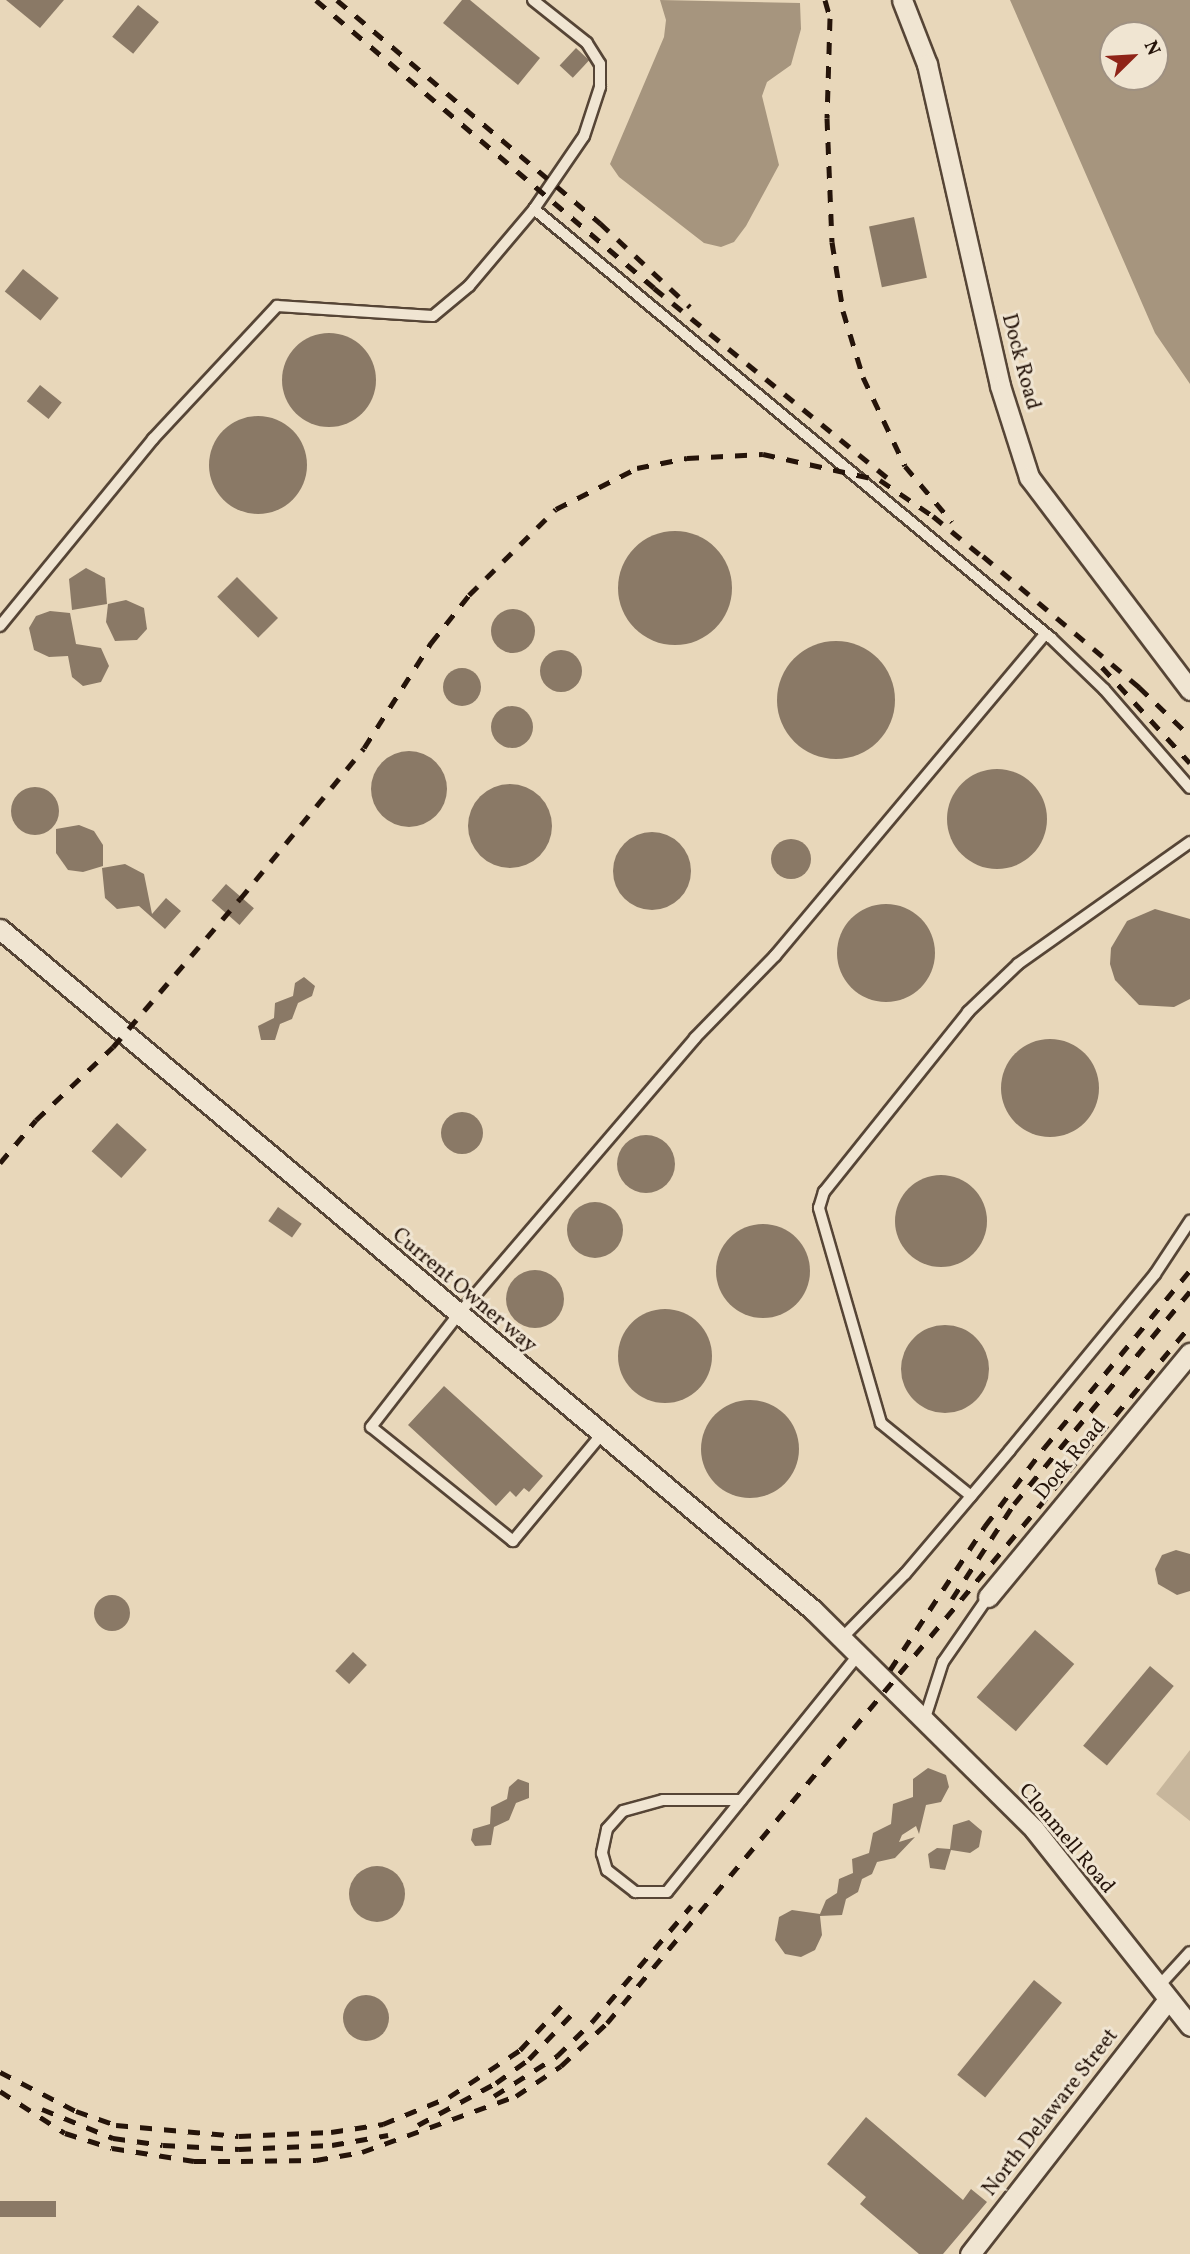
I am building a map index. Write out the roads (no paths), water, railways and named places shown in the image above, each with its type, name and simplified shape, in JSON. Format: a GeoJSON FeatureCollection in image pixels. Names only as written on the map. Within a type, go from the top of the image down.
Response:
{"type":"FeatureCollection","features":[{"type":"Feature","properties":{"kind":"street","name":"Dock Road"},"geometry":{"type":"LineString","coordinates":[[902,0],[927,64],[1000,386],[1029,477],[1190,691]]}},
{"type":"Feature","properties":{"kind":"street","name":"Current Owner way"},"geometry":{"type":"LineString","coordinates":[[0,929],[842,1638],[897,1691]]}},
{"type":"Feature","properties":{"kind":"street","name":"Dock Road"},"geometry":{"type":"LineString","coordinates":[[988,1597],[1190,1353]]}},
{"type":"Feature","properties":{"kind":"street","name":"Clonmell Road"},"geometry":{"type":"LineString","coordinates":[[897,1691],[1034,1829],[1190,2026]]}},
{"type":"Feature","properties":{"kind":"street","name":"North Delaware Street"},"geometry":{"type":"LineString","coordinates":[[970,2254],[1163,1993]]}},
{"type":"Feature","properties":{"kind":"lane"},"geometry":{"type":"LineString","coordinates":[[0,626],[153,439],[277,306],[433,317],[469,286],[534,209],[584,136],[600,87],[600,64],[587,43],[533,0]]}},
{"type":"Feature","properties":{"kind":"lane"},"geometry":{"type":"LineString","coordinates":[[534,209],[1045,634],[1104,689],[1190,788]]}},
{"type":"Feature","properties":{"kind":"lane"},"geometry":{"type":"LineString","coordinates":[[601,1434],[513,1541],[371,1427],[457,1315],[695,1038],[775,956],[1045,634]]}},
{"type":"Feature","properties":{"kind":"lane"},"geometry":{"type":"LineString","coordinates":[[971,1496],[881,1423],[819,1208],[824,1192],[968,1012],[1018,964],[1190,842]]}},
{"type":"Feature","properties":{"kind":"lane"},"geometry":{"type":"LineString","coordinates":[[842,1638],[905,1574],[971,1496],[1155,1274],[1190,1221]]}},
{"type":"Feature","properties":{"kind":"lane"},"geometry":{"type":"LineString","coordinates":[[925,1718],[943,1662],[988,1597]]}},
{"type":"Feature","properties":{"kind":"lane"},"geometry":{"type":"LineString","coordinates":[[741,1800],[663,1800],[623,1811],[607,1829],[602,1853],[607,1870],[635,1892],[667,1892],[859,1654]]}},
{"type":"Feature","properties":{"kind":"lane"},"geometry":{"type":"LineString","coordinates":[[1163,1993],[1190,1952]]}},
{"type":"Feature","properties":{"kind":"railway"},"geometry":{"type":"LineString","coordinates":[[316,0],[654,288],[890,480]]}},
{"type":"Feature","properties":{"kind":"railway"},"geometry":{"type":"LineString","coordinates":[[337,0],[600,223],[690,307]]}},
{"type":"Feature","properties":{"kind":"railway"},"geometry":{"type":"LineString","coordinates":[[825,0],[830,18],[827,118],[832,242],[843,311],[863,377],[905,466],[952,522]]}},
{"type":"Feature","properties":{"kind":"railway"},"geometry":{"type":"LineString","coordinates":[[0,1163],[36,1120],[113,1047],[240,899],[364,748],[431,643],[469,595],[556,509],[637,468],[687,458],[763,454],[880,480],[933,516],[989,562]]}},
{"type":"Feature","properties":{"kind":"railway"},"geometry":{"type":"LineString","coordinates":[[983,556],[1139,687],[1190,736]]}},
{"type":"Feature","properties":{"kind":"railway"},"geometry":{"type":"LineString","coordinates":[[1102,667],[1190,763]]}},
{"type":"Feature","properties":{"kind":"railway"},"geometry":{"type":"LineString","coordinates":[[890,1670],[985,1526],[1044,1448],[1190,1270]]}},
{"type":"Feature","properties":{"kind":"railway"},"geometry":{"type":"LineString","coordinates":[[952,1599],[1014,1504],[1190,1291]]}},
{"type":"Feature","properties":{"kind":"railway"},"geometry":{"type":"LineString","coordinates":[[0,2091],[65,2133],[112,2148],[194,2161],[316,2160],[362,2152],[516,2096],[561,2066],[607,2023],[1190,1326]]}},
{"type":"Feature","properties":{"kind":"railway"},"geometry":{"type":"LineString","coordinates":[[494,2096],[557,2056],[592,2022],[691,1906]]}},
{"type":"Feature","properties":{"kind":"railway"},"geometry":{"type":"LineString","coordinates":[[0,2072],[76,2111],[116,2125],[239,2136],[331,2132],[383,2124],[449,2097],[520,2050],[564,2003]]}},
{"type":"Feature","properties":{"kind":"railway"},"geometry":{"type":"LineString","coordinates":[[418,2125],[496,2083],[529,2059],[574,2012]]}},
{"type":"Feature","properties":{"kind":"railway"},"geometry":{"type":"LineString","coordinates":[[42,2109],[113,2138],[163,2145],[239,2149],[332,2145],[388,2135]]}}]}
